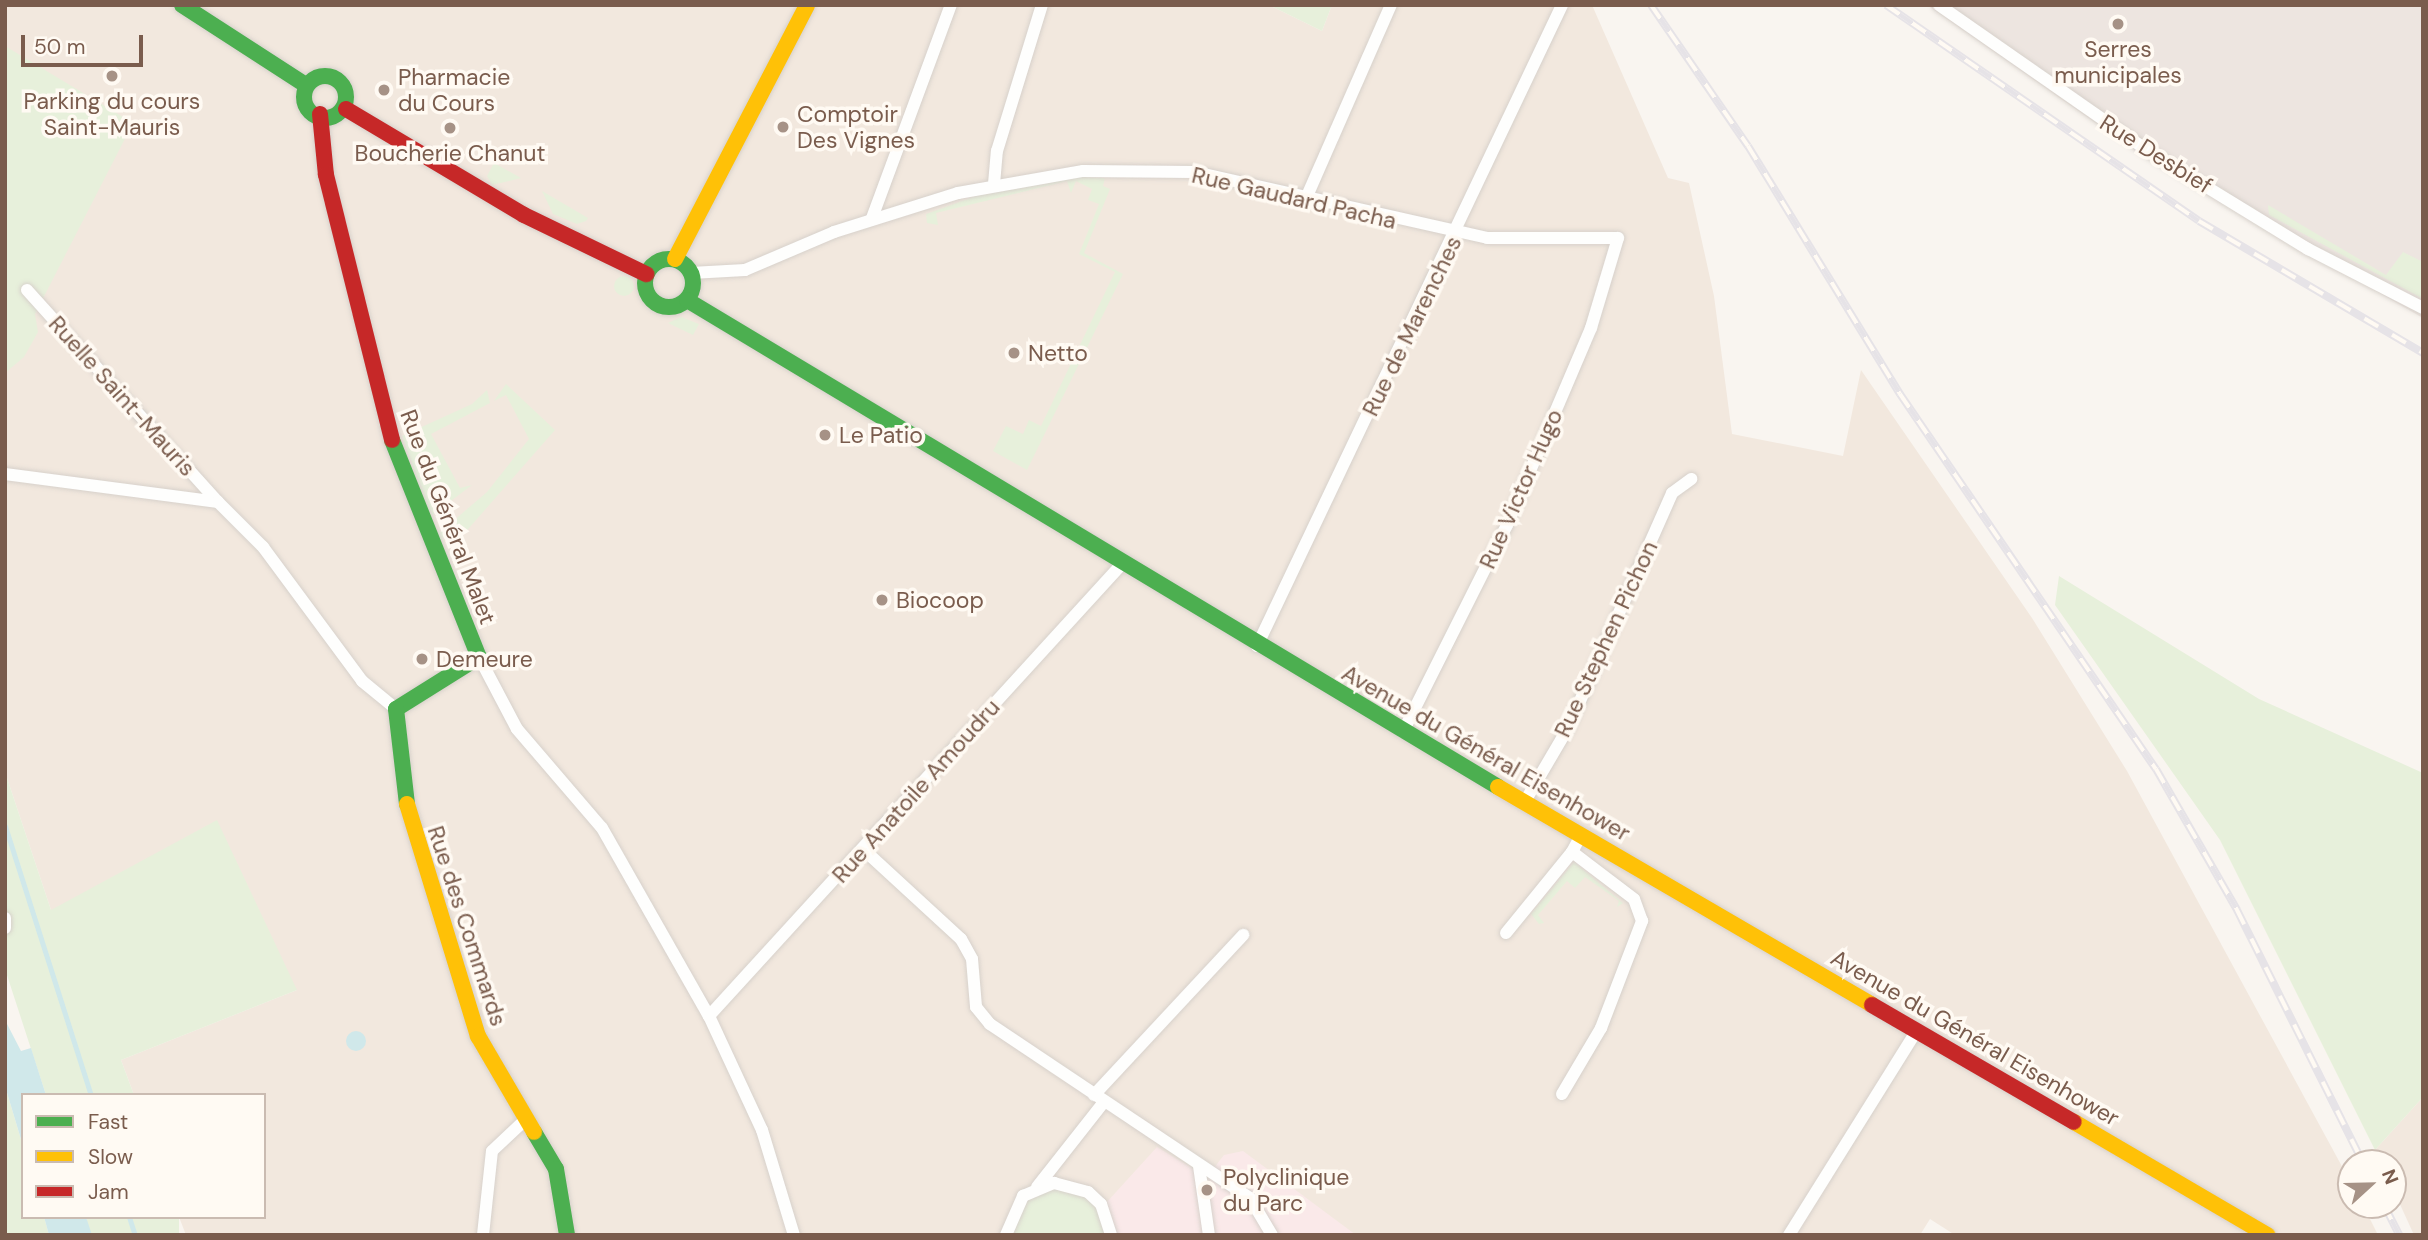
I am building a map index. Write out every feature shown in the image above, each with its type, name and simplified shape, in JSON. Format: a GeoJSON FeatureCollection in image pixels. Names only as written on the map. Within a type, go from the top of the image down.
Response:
{"type":"FeatureCollection","features":[{"type":"Feature","properties":{"kind":"main road"},"geometry":{"type":"LineString","coordinates":[[182,5],[304,84],[326,79],[345,90],[346,109]]}},
{"type":"Feature","properties":{"kind":"main road"},"geometry":{"type":"LineString","coordinates":[[675,259],[695,210],[807,5]]}},
{"type":"Feature","properties":{"kind":"main road"},"geometry":{"type":"LineString","coordinates":[[304,84],[303,99],[320,114],[338,116],[346,109]]}},
{"type":"Feature","properties":{"kind":"main road"},"geometry":{"type":"LineString","coordinates":[[346,109],[524,215],[646,274]]}},
{"type":"Feature","properties":{"kind":"main road","name":"Rue du Général Malet"},"geometry":{"type":"LineString","coordinates":[[320,114],[326,175],[386,423],[480,657]]}},
{"type":"Feature","properties":{"kind":"main road"},"geometry":{"type":"LineString","coordinates":[[675,259],[691,273],[687,300],[673,307],[656,304],[646,291],[646,274],[655,263],[675,259]]}},
{"type":"Feature","properties":{"kind":"main road","name":"Avenue du Général Eisenhower"},"geometry":{"type":"LineString","coordinates":[[687,300],[1257,646],[2267,1235]]}},
{"type":"Feature","properties":{"kind":"main road"},"geometry":{"type":"LineString","coordinates":[[396,709],[480,657]]}},
{"type":"Feature","properties":{"kind":"main road","name":"Rue des Commards"},"geometry":{"type":"LineString","coordinates":[[396,709],[416,845],[478,1036],[556,1169],[567,1235]]}},
{"type":"Feature","properties":{"kind":"street"},"geometry":{"type":"LineString","coordinates":[[873,218],[951,5]]}},
{"type":"Feature","properties":{"kind":"street"},"geometry":{"type":"LineString","coordinates":[[994,184],[997,151],[1042,5]]}},
{"type":"Feature","properties":{"kind":"street"},"geometry":{"type":"LineString","coordinates":[[1307,196],[1391,5]]}},
{"type":"Feature","properties":{"kind":"street","name":"Rue de Marenches"},"geometry":{"type":"LineString","coordinates":[[1257,646],[1456,233],[1562,5]]}},
{"type":"Feature","properties":{"kind":"street","name":"Rue Desbief"},"geometry":{"type":"LineString","coordinates":[[1939,5],[2148,150],[2382,289],[2423,308]]}},
{"type":"Feature","properties":{"kind":"street","name":"Rue Gaudard Pacha"},"geometry":{"type":"LineString","coordinates":[[691,273],[745,270],[873,218],[994,184],[1083,171],[1195,172],[1307,196],[1456,233],[1618,238]]}},
{"type":"Feature","properties":{"kind":"street","name":"Rue Victor Hugo"},"geometry":{"type":"LineString","coordinates":[[1404,732],[1507,525],[1591,328],[1618,238]]}},
{"type":"Feature","properties":{"kind":"street","name":"Ruelle Saint-Mauris"},"geometry":{"type":"LineString","coordinates":[[27,290],[218,502],[263,547],[362,681],[396,709]]}},
{"type":"Feature","properties":{"kind":"street","name":"Ruelle Saint-Mauris"},"geometry":{"type":"LineString","coordinates":[[5,474],[218,502]]}},
{"type":"Feature","properties":{"kind":"street","name":"Rue Stephen Pichon"},"geometry":{"type":"LineString","coordinates":[[1524,803],[1568,728],[1672,493],[1691,479]]}},
{"type":"Feature","properties":{"kind":"street","name":"Rue Anatoile Amoudru"},"geometry":{"type":"LineString","coordinates":[[709,1016],[1122,565]]}},
{"type":"Feature","properties":{"kind":"street","name":"Rue du Général Malet"},"geometry":{"type":"LineString","coordinates":[[480,657],[517,729],[602,828],[709,1016],[762,1130],[793,1235]]}},
{"type":"Feature","properties":{"kind":"street"},"geometry":{"type":"LineString","coordinates":[[1506,933],[1572,852],[1581,835]]}},
{"type":"Feature","properties":{"kind":"street"},"geometry":{"type":"LineString","coordinates":[[863,849],[961,939],[972,959],[980,1014],[1259,1206],[1272,1235]]}},
{"type":"Feature","properties":{"kind":"street"},"geometry":{"type":"LineString","coordinates":[[1562,1094],[1601,1028],[1642,921],[1634,899],[1572,852]]}},
{"type":"Feature","properties":{"kind":"street"},"geometry":{"type":"LineString","coordinates":[[1006,1235],[1012,1210],[1037,1187],[1099,1098],[1243,935]]}},
{"type":"Feature","properties":{"kind":"street"},"geometry":{"type":"LineString","coordinates":[[1789,1235],[1917,1030]]}},
{"type":"Feature","properties":{"kind":"street"},"geometry":{"type":"LineString","coordinates":[[483,1235],[492,1151],[526,1119]]}},
{"type":"Feature","properties":{"kind":"street"},"geometry":{"type":"LineString","coordinates":[[1199,1166],[1209,1235]]}},
{"type":"Feature","properties":{"kind":"street"},"geometry":{"type":"LineString","coordinates":[[1037,1187],[1054,1183],[1088,1192],[1101,1204],[1111,1235]]}},
{"type":"Feature","properties":{"kind":"shaded area"},"geometry":{"type":"Polygon","coordinates":[[[5,5],[1269,5],[1322,31],[1332,5],[1592,5],[1668,178],[1689,183],[1714,296],[1732,434],[1843,456],[1861,370],[2032,618],[2127,771],[2337,1157],[2337,1219],[2370,1219],[2378,1235],[1955,1235],[1930,1219],[1920,1235],[186,1235],[180,1219],[266,1219],[266,1093],[133,1093],[121,1060],[297,990],[51,910],[5,772],[5,5]]]}},
{"type":"Feature","properties":{"kind":"shaded area"},"geometry":{"type":"Polygon","coordinates":[[[1927,5],[2423,5],[2423,318],[2150,161],[1927,5]]]}},
{"type":"Feature","properties":{"kind":"shaded area"},"geometry":{"type":"Polygon","coordinates":[[[2423,1097],[2423,1235],[2414,1235],[2407,1219],[2407,1149],[2376,1149],[2423,1097]]]}},
{"type":"Feature","properties":{"kind":"shaded area","name":"Polyclinique du Parc"},"geometry":{"type":"Polygon","coordinates":[[[1157,1147],[1207,1177],[1224,1155],[1243,1151],[1356,1235],[1114,1235],[1106,1203],[1157,1147]]]}},
{"type":"Feature","properties":{"kind":"green space"},"geometry":{"type":"Polygon","coordinates":[[[1269,5],[1332,5],[1322,31],[1269,5]]]}},
{"type":"Feature","properties":{"kind":"green space"},"geometry":{"type":"Polygon","coordinates":[[[5,46],[133,123],[35,314],[38,332],[24,357],[5,373],[5,46]]]}},
{"type":"Feature","properties":{"kind":"green space"},"geometry":{"type":"Polygon","coordinates":[[[494,163],[521,178],[492,185],[487,176],[494,163]]]}},
{"type":"Feature","properties":{"kind":"green space"},"geometry":{"type":"Polygon","coordinates":[[[1080,177],[1105,178],[1103,186],[1110,189],[1084,253],[1123,274],[1027,470],[993,451],[1006,426],[1023,434],[1029,420],[1041,426],[1115,272],[1079,254],[1099,204],[1088,200],[1092,189],[1076,181],[1071,193],[1067,181],[936,213],[938,225],[927,223],[926,214],[976,196],[1080,177]]]}},
{"type":"Feature","properties":{"kind":"green space"},"geometry":{"type":"Polygon","coordinates":[[[542,191],[588,218],[577,224],[553,214],[542,191]]]}},
{"type":"Feature","properties":{"kind":"green space"},"geometry":{"type":"Polygon","coordinates":[[[2268,205],[2386,275],[2403,252],[2423,262],[2423,299],[2269,215],[2268,205]]]}},
{"type":"Feature","properties":{"kind":"green space"},"geometry":{"type":"Polygon","coordinates":[[[620,276],[628,276],[634,286],[628,296],[620,296],[614,290],[614,282],[620,276]]]}},
{"type":"Feature","properties":{"kind":"green space"},"geometry":{"type":"Polygon","coordinates":[[[681,317],[699,324],[693,335],[668,323],[681,317]]]}},
{"type":"Feature","properties":{"kind":"green space"},"geometry":{"type":"Polygon","coordinates":[[[506,384],[555,430],[462,536],[454,528],[441,540],[438,534],[487,492],[529,439],[506,395],[494,401],[506,384]]]}},
{"type":"Feature","properties":{"kind":"green space"},"geometry":{"type":"Polygon","coordinates":[[[487,390],[490,403],[431,434],[460,488],[472,485],[431,516],[402,436],[472,404],[487,390]]]}},
{"type":"Feature","properties":{"kind":"green space"},"geometry":{"type":"Polygon","coordinates":[[[2059,576],[2259,699],[2423,773],[2423,1097],[2376,1149],[2220,840],[2055,605],[2059,576]]]}},
{"type":"Feature","properties":{"kind":"green space"},"geometry":{"type":"Polygon","coordinates":[[[5,772],[51,910],[217,820],[297,990],[121,1060],[133,1093],[45,1093],[5,969],[5,772]]]}},
{"type":"Feature","properties":{"kind":"green space"},"geometry":{"type":"Polygon","coordinates":[[[1574,862],[1623,903],[1617,907],[1619,901],[1585,877],[1575,888],[1567,881],[1538,915],[1544,923],[1539,924],[1531,914],[1574,862]]]}},
{"type":"Feature","properties":{"kind":"green space"},"geometry":{"type":"Polygon","coordinates":[[[5,1086],[21,1139],[21,1219],[45,1219],[49,1235],[5,1235],[5,1086]]]}},
{"type":"Feature","properties":{"kind":"green space"},"geometry":{"type":"Polygon","coordinates":[[[1037,1187],[1088,1192],[1111,1235],[1006,1235],[1037,1187]]]}},
{"type":"Feature","properties":{"kind":"green space"},"geometry":{"type":"Polygon","coordinates":[[[87,1219],[179,1219],[179,1235],[87,1235],[87,1219]]]}},
{"type":"Feature","properties":{"kind":"water"},"geometry":{"type":"Polygon","coordinates":[[[5,1020],[21,1051],[31,1048],[45,1093],[21,1093],[21,1139],[5,1086],[5,1020]]]}},
{"type":"Feature","properties":{"kind":"water"},"geometry":{"type":"Polygon","coordinates":[[[352,1031],[360,1031],[366,1041],[360,1051],[352,1051],[346,1045],[346,1037],[352,1031]]]}},
{"type":"Feature","properties":{"kind":"water"},"geometry":{"type":"Polygon","coordinates":[[[45,1219],[87,1219],[92,1235],[49,1235],[45,1219]]]}},
{"type":"Feature","properties":{"kind":"waterway"},"geometry":{"type":"LineString","coordinates":[[5,826],[90,1093]]}},
{"type":"Feature","properties":{"kind":"waterway"},"geometry":{"type":"LineString","coordinates":[[130,1219],[135,1235]]}},
{"type":"Feature","properties":{"kind":"railway"},"geometry":{"type":"LineString","coordinates":[[1651,5],[1748,146],[1900,394],[2156,769],[2237,910],[2356,1149]]}},
{"type":"Feature","properties":{"kind":"railway"},"geometry":{"type":"LineString","coordinates":[[1886,5],[2199,221],[2423,353]]}},
{"type":"Feature","properties":{"kind":"railway"},"geometry":{"type":"LineString","coordinates":[[2391,1219],[2399,1235]]}},
{"type":"Feature","properties":{"kind":"traffic: fast"},"geometry":{"type":"LineString","coordinates":[[182,5],[304,84]]}},
{"type":"Feature","properties":{"kind":"traffic: fast"},"geometry":{"type":"LineString","coordinates":[[325,76],[340,82],[346,97],[340,112],[325,118],[310,112],[304,97],[310,82],[325,76]]}},
{"type":"Feature","properties":{"kind":"traffic: fast"},"geometry":{"type":"LineString","coordinates":[[669,259],[686,266],[693,283],[686,300],[669,307],[652,300],[645,283],[652,266],[669,259]]}},
{"type":"Feature","properties":{"kind":"traffic: fast"},"geometry":{"type":"LineString","coordinates":[[687,300],[1498,787]]}},
{"type":"Feature","properties":{"kind":"traffic: fast"},"geometry":{"type":"LineString","coordinates":[[392,440],[479,657],[396,709],[407,804]]}},
{"type":"Feature","properties":{"kind":"traffic: fast"},"geometry":{"type":"LineString","coordinates":[[534,1132],[556,1169],[567,1235]]}},
{"type":"Feature","properties":{"kind":"traffic: slow"},"geometry":{"type":"LineString","coordinates":[[675,259],[807,5]]}},
{"type":"Feature","properties":{"kind":"traffic: slow"},"geometry":{"type":"LineString","coordinates":[[1498,787],[1872,1005]]}},
{"type":"Feature","properties":{"kind":"traffic: slow"},"geometry":{"type":"LineString","coordinates":[[407,804],[478,1036],[534,1132]]}},
{"type":"Feature","properties":{"kind":"traffic: slow"},"geometry":{"type":"LineString","coordinates":[[2074,1122],[2267,1235]]}},
{"type":"Feature","properties":{"kind":"traffic: jam"},"geometry":{"type":"LineString","coordinates":[[346,109],[524,215],[646,274]]}},
{"type":"Feature","properties":{"kind":"traffic: jam"},"geometry":{"type":"LineString","coordinates":[[320,114],[326,175],[392,440]]}},
{"type":"Feature","properties":{"kind":"traffic: jam"},"geometry":{"type":"LineString","coordinates":[[1872,1005],[2074,1122]]}},
{"type":"Feature","properties":{"kind":"place","name":"Serres municipales"},"geometry":{"type":"Point","coordinates":[2118,24]}},
{"type":"Feature","properties":{"kind":"place","name":"Parking du cours Saint-Mauris"},"geometry":{"type":"Point","coordinates":[112,76]}},
{"type":"Feature","properties":{"kind":"place","name":"Pharmacie du Cours"},"geometry":{"type":"Point","coordinates":[384,90]}},
{"type":"Feature","properties":{"kind":"place","name":"Comptoir Des Vignes"},"geometry":{"type":"Point","coordinates":[783,127]}},
{"type":"Feature","properties":{"kind":"place","name":"Boucherie Chanut"},"geometry":{"type":"Point","coordinates":[450,128]}},
{"type":"Feature","properties":{"kind":"place","name":"Netto"},"geometry":{"type":"Point","coordinates":[1014,353]}},
{"type":"Feature","properties":{"kind":"place","name":"Le Patio"},"geometry":{"type":"Point","coordinates":[825,435]}},
{"type":"Feature","properties":{"kind":"place","name":"Biocoop"},"geometry":{"type":"Point","coordinates":[882,600]}},
{"type":"Feature","properties":{"kind":"place","name":"Demeure"},"geometry":{"type":"Point","coordinates":[422,659]}},
{"type":"Feature","properties":{"kind":"place","name":"Polyclinique du Parc"},"geometry":{"type":"Point","coordinates":[1207,1190]}}]}
